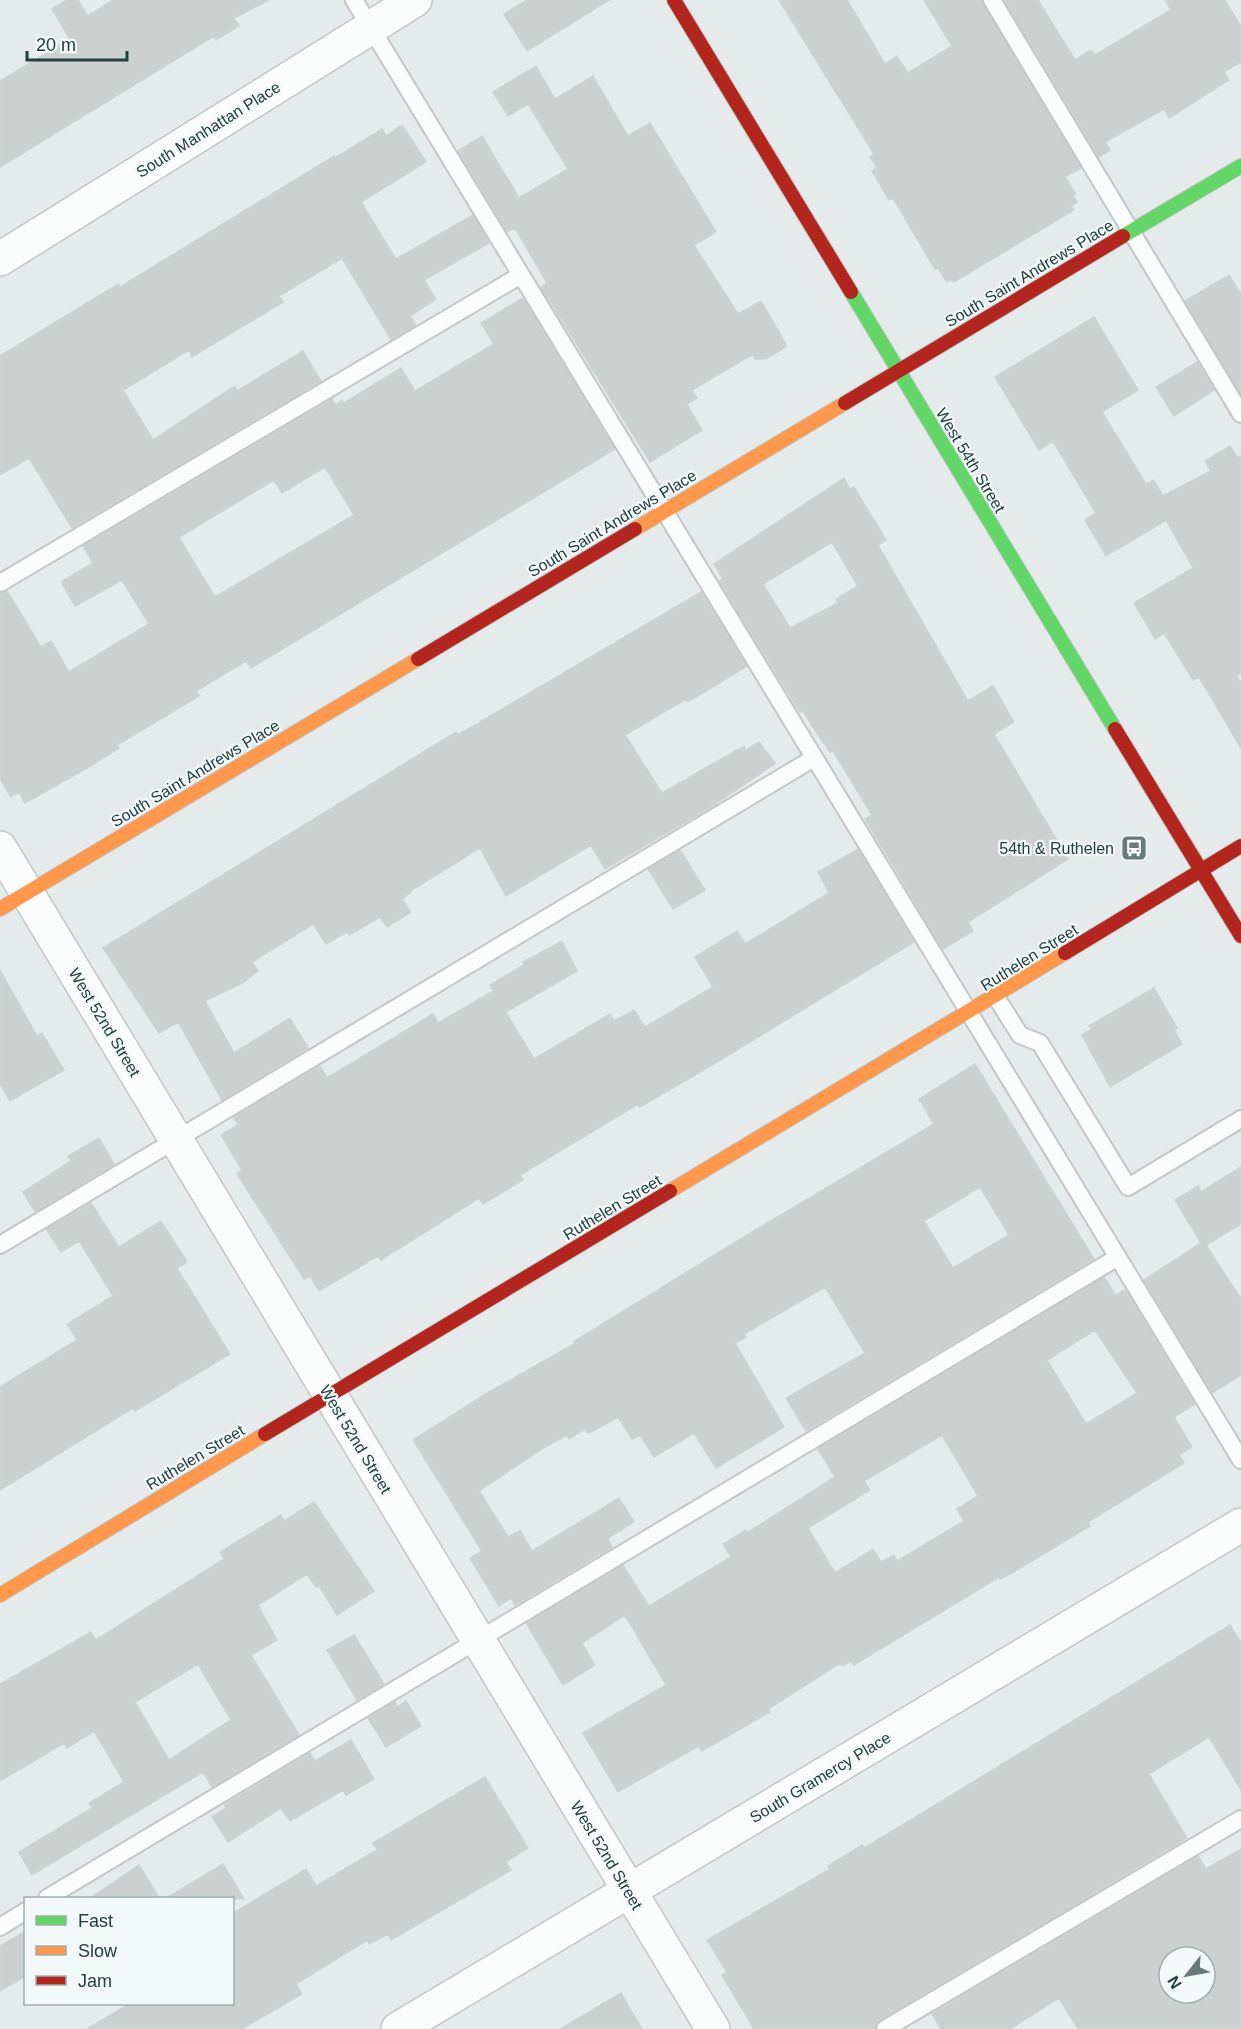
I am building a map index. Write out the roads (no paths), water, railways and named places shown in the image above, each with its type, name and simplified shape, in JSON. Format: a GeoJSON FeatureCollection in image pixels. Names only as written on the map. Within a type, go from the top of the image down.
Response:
{"type":"FeatureCollection","features":[{"type":"Feature","properties":{"kind":"street","name":"South Manhattan Place"},"geometry":{"type":"LineString","coordinates":[[0,259],[415,0]]}},
{"type":"Feature","properties":{"kind":"street","name":"West 54th Street"},"geometry":{"type":"LineString","coordinates":[[674,0],[1241,936]]}},
{"type":"Feature","properties":{"kind":"street","name":"South Saint Andrews Place"},"geometry":{"type":"LineString","coordinates":[[14,901],[1241,166]]}},
{"type":"Feature","properties":{"kind":"street","name":"Ruthelen Street"},"geometry":{"type":"LineString","coordinates":[[0,1595],[330,1394],[969,1014],[1241,846]]}},
{"type":"Feature","properties":{"kind":"street","name":"West 52nd Street"},"geometry":{"type":"LineString","coordinates":[[0,848],[14,901],[176,1139],[713,2029]]}},
{"type":"Feature","properties":{"kind":"street","name":"South Gramercy Place"},"geometry":{"type":"LineString","coordinates":[[398,2029],[1241,1525]]}},
{"type":"Feature","properties":{"kind":"lane"},"geometry":{"type":"LineString","coordinates":[[354,0],[1241,1460]]}},
{"type":"Feature","properties":{"kind":"lane"},"geometry":{"type":"LineString","coordinates":[[992,0],[1130,233],[1241,414]]}},
{"type":"Feature","properties":{"kind":"lane"},"geometry":{"type":"LineString","coordinates":[[0,583],[521,275]]}},
{"type":"Feature","properties":{"kind":"lane"},"geometry":{"type":"LineString","coordinates":[[0,1245],[814,758]]}},
{"type":"Feature","properties":{"kind":"lane"},"geometry":{"type":"LineString","coordinates":[[996,997],[1020,1035],[1040,1043],[1128,1187],[1241,1119]]}},
{"type":"Feature","properties":{"kind":"lane"},"geometry":{"type":"LineString","coordinates":[[50,1897],[478,1638],[1118,1257]]}},
{"type":"Feature","properties":{"kind":"lane"},"geometry":{"type":"LineString","coordinates":[[885,2029],[1241,1819]]}},
{"type":"Feature","properties":{"kind":"lane"},"geometry":{"type":"LineString","coordinates":[[0,1927],[24,1912]]}},
{"type":"Feature","properties":{"kind":"place","name":"54th & Ruthelen"},"geometry":{"type":"Point","coordinates":[1134,848]}}]}
